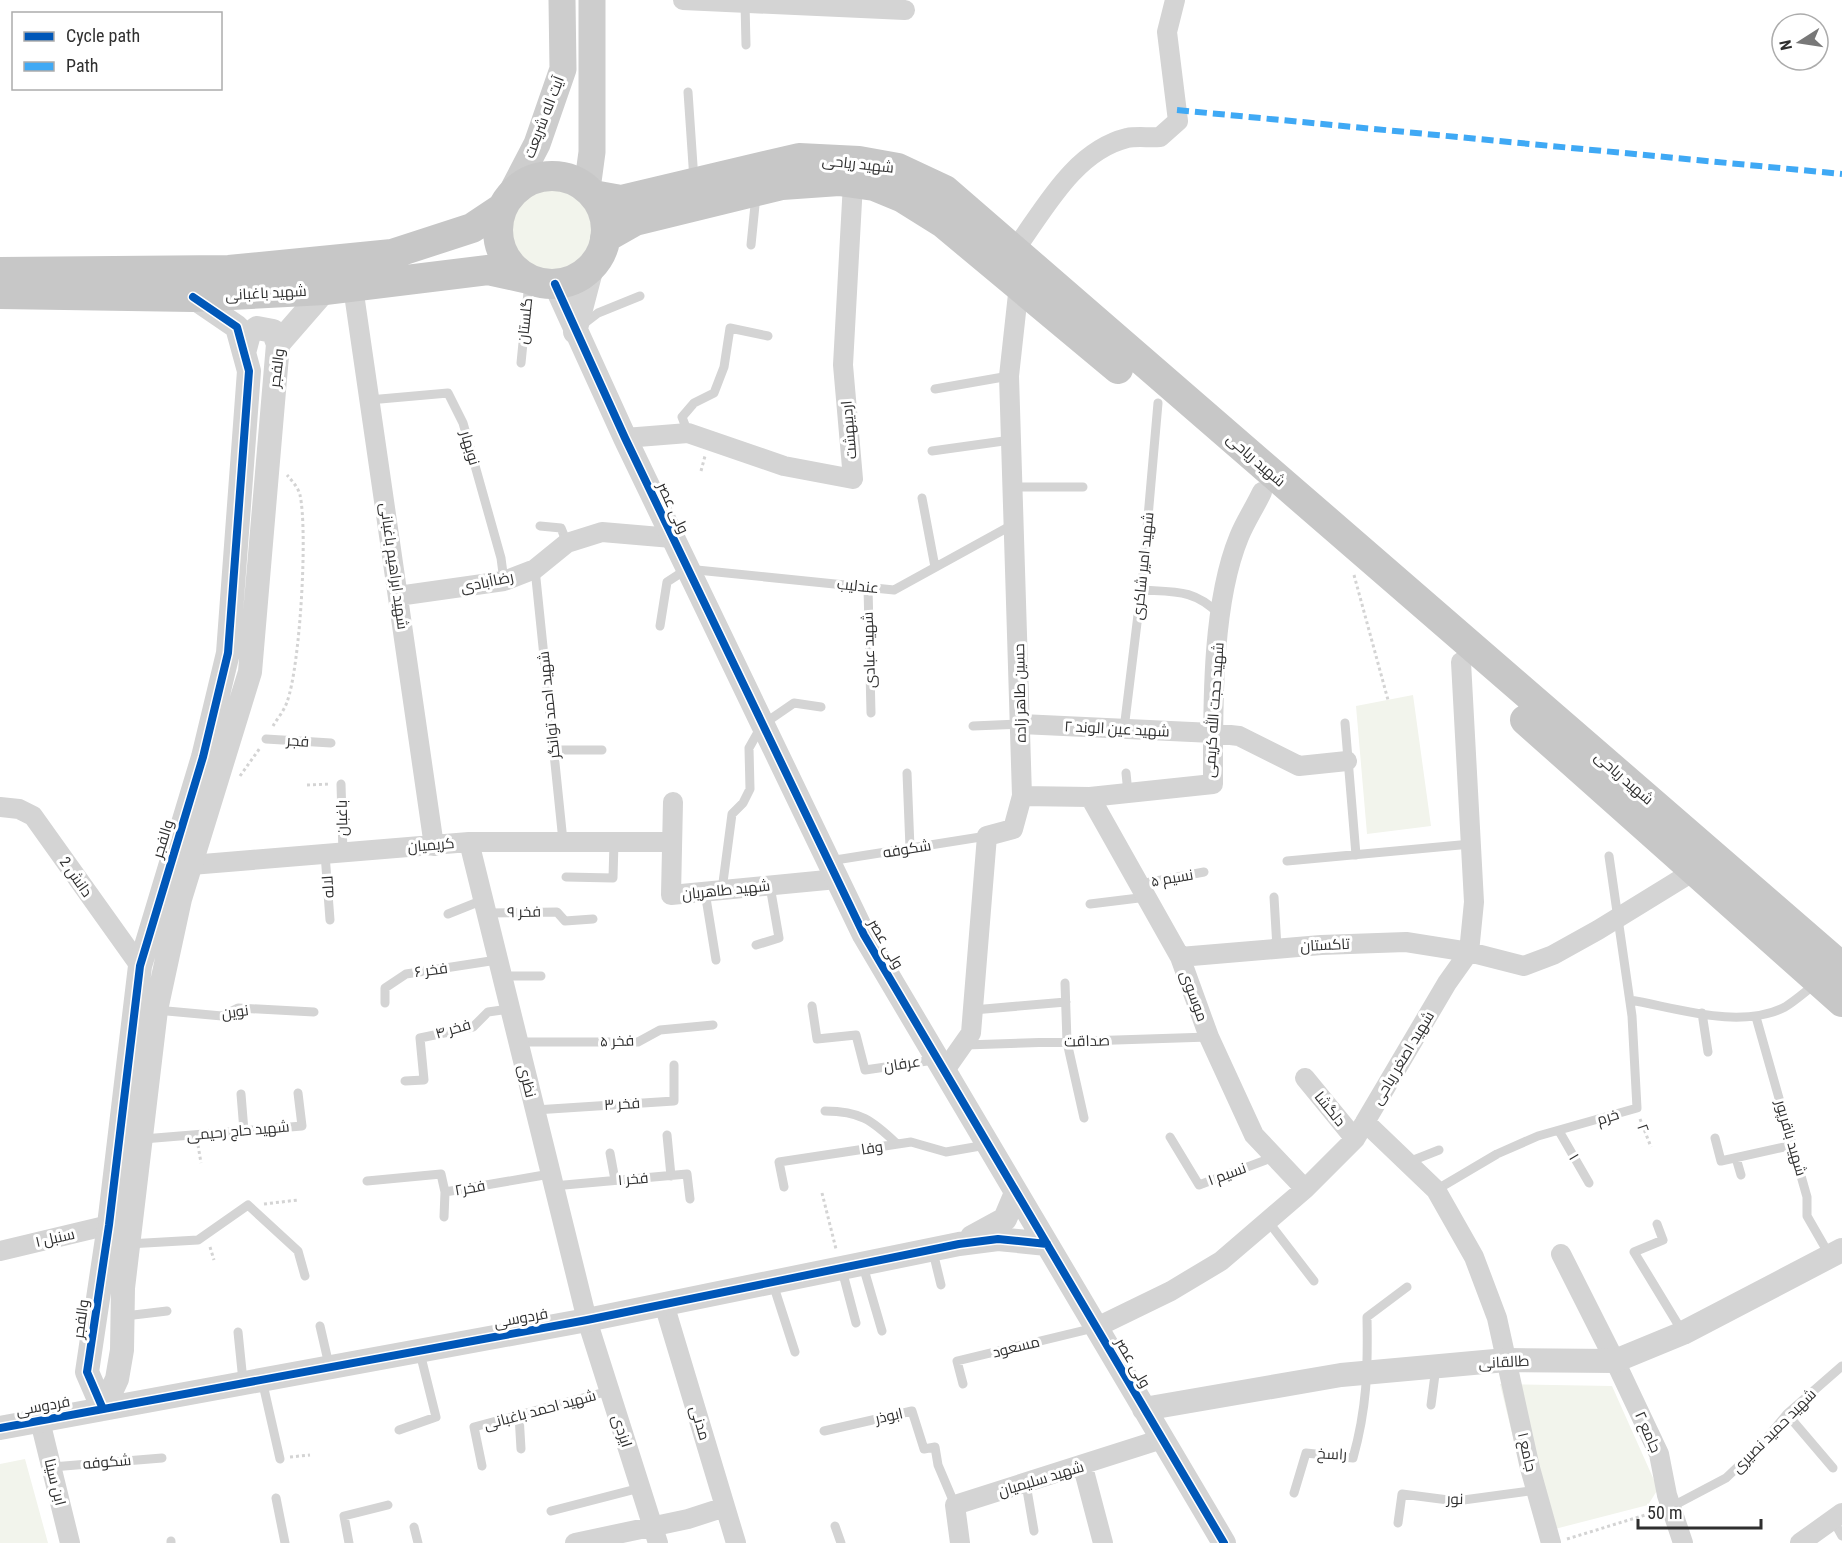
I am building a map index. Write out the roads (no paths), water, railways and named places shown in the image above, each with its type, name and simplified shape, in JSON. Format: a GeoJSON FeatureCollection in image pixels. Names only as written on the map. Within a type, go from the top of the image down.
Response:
{"type":"FeatureCollection","features":[{"type":"Feature","properties":{"kind":"main road","name":"آیت اله شریعت"},"geometry":{"type":"LineString","coordinates":[[507,201],[537,144],[563,69],[562,0]]}},
{"type":"Feature","properties":{"kind":"main road"},"geometry":{"type":"LineString","coordinates":[[590,192],[573,180],[556,176],[540,177],[524,184],[507,201],[498,225],[502,249],[515,270],[542,281],[579,277],[592,267],[601,253],[605,238],[605,223],[590,192],[592,0]]}},
{"type":"Feature","properties":{"kind":"main road","name":"شهید ریاحی"},"geometry":{"type":"LineString","coordinates":[[590,192],[621,200],[799,158],[859,161],[898,168],[945,190],[1830,974],[1842,1002]]}},
{"type":"Feature","properties":{"kind":"main road","name":"شهید ریاحی"},"geometry":{"type":"LineString","coordinates":[[605,238],[635,221],[782,184],[839,181],[874,186],[903,198],[943,223],[1158,403],[1461,662],[1694,871],[1830,974]]}},
{"type":"Feature","properties":{"kind":"main road","name":"شهید باغبانی"},"geometry":{"type":"LineString","coordinates":[[0,272],[228,270],[392,254],[472,228],[507,201]]}},
{"type":"Feature","properties":{"kind":"main road","name":"شهید باغبانی"},"geometry":{"type":"LineString","coordinates":[[0,294],[193,297],[339,289],[488,270],[542,281]]}},
{"type":"Feature","properties":{"kind":"street"},"geometry":{"type":"LineString","coordinates":[[683,0],[769,2],[905,10]]}},
{"type":"Feature","properties":{"kind":"street"},"geometry":{"type":"LineString","coordinates":[[1014,251],[1062,185],[1088,156],[1128,138],[1160,137],[1178,121],[1167,32],[1175,0]]}},
{"type":"Feature","properties":{"kind":"street","name":"اردیبهشت"},"geometry":{"type":"LineString","coordinates":[[625,438],[688,433],[784,466],[853,479],[843,364],[853,183]]}},
{"type":"Feature","properties":{"kind":"street"},"geometry":{"type":"LineString","coordinates":[[575,332],[592,267]]}},
{"type":"Feature","properties":{"kind":"street","name":"ولی عصر"},"geometry":{"type":"LineString","coordinates":[[542,281],[575,332],[864,935],[1224,1543]]}},
{"type":"Feature","properties":{"kind":"street","name":"حسین طاهر زاده"},"geometry":{"type":"LineString","coordinates":[[987,836],[1013,829],[1022,796],[1009,376],[1019,285]]}},
{"type":"Feature","properties":{"kind":"street","name":"والفجر"},"geometry":{"type":"LineString","coordinates":[[103,1409],[117,1379],[122,1350],[129,1244],[156,1010],[180,899],[250,672],[278,344],[339,289]]}},
{"type":"Feature","properties":{"kind":"street","name":"شهید ابراهیم باغبانی"},"geometry":{"type":"LineString","coordinates":[[339,289],[369,400],[434,846]]}},
{"type":"Feature","properties":{"kind":"street","name":"والفجر"},"geometry":{"type":"LineString","coordinates":[[103,1409],[87,1372],[109,1225],[140,966],[203,757],[228,653],[249,371],[237,327],[193,297]]}},
{"type":"Feature","properties":{"kind":"street"},"geometry":{"type":"LineString","coordinates":[[244,353],[249,334],[257,328],[273,331],[278,344]]}},
{"type":"Feature","properties":{"kind":"street","name":"شهید حجت الله کریمی"},"geometry":{"type":"LineString","coordinates":[[1022,796],[1090,797],[1213,784],[1213,734],[1223,596],[1239,538],[1262,492]]}},
{"type":"Feature","properties":{"kind":"street","name":"رضاآبادی"},"geometry":{"type":"LineString","coordinates":[[398,596],[504,581],[535,569],[567,543],[602,532],[672,538]]}},
{"type":"Feature","properties":{"kind":"street","name":"شهید اصغر ریاحی"},"geometry":{"type":"LineString","coordinates":[[1097,1327],[1171,1291],[1221,1261],[1305,1189],[1355,1139],[1447,983],[1469,952],[1474,902],[1461,662]]}},
{"type":"Feature","properties":{"kind":"street","name":"شهید عین الوند ۲"},"geometry":{"type":"LineString","coordinates":[[1021,724],[1239,736],[1299,766],[1347,761]]}},
{"type":"Feature","properties":{"kind":"street","name":"موسوی"},"geometry":{"type":"LineString","coordinates":[[1090,797],[1180,957],[1209,1037],[1254,1135],[1305,1189]]}},
{"type":"Feature","properties":{"kind":"street","name":"شهید طاهریان"},"geometry":{"type":"LineString","coordinates":[[674,802],[671,895],[770,886],[832,870]]}},
{"type":"Feature","properties":{"kind":"street","name":"دانش 2"},"geometry":{"type":"LineString","coordinates":[[0,807],[19,809],[33,816],[140,966]]}},
{"type":"Feature","properties":{"kind":"street"},"geometry":{"type":"LineString","coordinates":[[941,1065],[965,1045],[971,1033],[987,836]]}},
{"type":"Feature","properties":{"kind":"street","name":"کریمیان"},"geometry":{"type":"LineString","coordinates":[[191,865],[469,842],[671,842]]}},
{"type":"Feature","properties":{"kind":"street","name":"نظری"},"geometry":{"type":"LineString","coordinates":[[469,842],[587,1320]]}},
{"type":"Feature","properties":{"kind":"street","name":"تاکستان"},"geometry":{"type":"LineString","coordinates":[[1180,957],[1277,948],[1406,942],[1469,952],[1524,966],[1553,956],[1694,871]]}},
{"type":"Feature","properties":{"kind":"street","name":"دلگشا"},"geometry":{"type":"LineString","coordinates":[[1305,1078],[1355,1139]]}},
{"type":"Feature","properties":{"kind":"street","name":"جامع ۱"},"geometry":{"type":"LineString","coordinates":[[1365,1122],[1436,1190],[1474,1257],[1497,1318],[1537,1490],[1557,1541]]}},
{"type":"Feature","properties":{"kind":"street","name":"فردوسی"},"geometry":{"type":"LineString","coordinates":[[959,1244],[1005,1219],[1017,1193]]}},
{"type":"Feature","properties":{"kind":"street","name":"سنبل ۱"},"geometry":{"type":"LineString","coordinates":[[0,1251],[109,1225]]}},
{"type":"Feature","properties":{"kind":"street","name":"فردوسی"},"geometry":{"type":"LineString","coordinates":[[0,1428],[587,1320],[959,1244],[998,1239],[1047,1244]]}},
{"type":"Feature","properties":{"kind":"street","name":"طالقانی"},"geometry":{"type":"LineString","coordinates":[[1144,1409],[1341,1375],[1506,1360],[1615,1360],[1683,1333],[1836,1253]]}},
{"type":"Feature","properties":{"kind":"street","name":"جامع ۲"},"geometry":{"type":"LineString","coordinates":[[1561,1254],[1615,1360],[1659,1454],[1671,1507],[1683,1543]]}},
{"type":"Feature","properties":{"kind":"street","name":"مدنی"},"geometry":{"type":"LineString","coordinates":[[664,1304],[736,1543]]}},
{"type":"Feature","properties":{"kind":"street","name":"ایزدی"},"geometry":{"type":"LineString","coordinates":[[587,1320],[655,1534]]}},
{"type":"Feature","properties":{"kind":"street","name":"ابن سینا"},"geometry":{"type":"LineString","coordinates":[[40,1421],[70,1543]]}},
{"type":"Feature","properties":{"kind":"street","name":"شهید سلیمیان"},"geometry":{"type":"LineString","coordinates":[[956,1505],[1083,1467],[1162,1439]]}},
{"type":"Feature","properties":{"kind":"street"},"geometry":{"type":"LineString","coordinates":[[1083,1467],[1103,1543]]}},
{"type":"Feature","properties":{"kind":"street"},"geometry":{"type":"LineString","coordinates":[[956,1505],[960,1543]]}},
{"type":"Feature","properties":{"kind":"street"},"geometry":{"type":"LineString","coordinates":[[575,1543],[655,1534],[688,1519],[725,1507]]}},
{"type":"Feature","properties":{"kind":"street"},"geometry":{"type":"LineString","coordinates":[[1800,1543],[1839,1523]]}},
{"type":"Feature","properties":{"kind":"lane"},"geometry":{"type":"LineString","coordinates":[[745,3],[747,45]]}},
{"type":"Feature","properties":{"kind":"lane"},"geometry":{"type":"LineString","coordinates":[[688,92],[694,183]]}},
{"type":"Feature","properties":{"kind":"lane"},"geometry":{"type":"LineString","coordinates":[[751,245],[756,190]]}},
{"type":"Feature","properties":{"kind":"lane","name":"گلستان"},"geometry":{"type":"LineString","coordinates":[[521,363],[542,281]]}},
{"type":"Feature","properties":{"kind":"lane"},"geometry":{"type":"LineString","coordinates":[[575,332],[598,313],[640,296]]}},
{"type":"Feature","properties":{"kind":"lane"},"geometry":{"type":"LineString","coordinates":[[688,433],[682,417],[694,402],[714,393],[724,368],[730,328],[768,336]]}},
{"type":"Feature","properties":{"kind":"lane"},"geometry":{"type":"LineString","coordinates":[[935,389],[1009,376]]}},
{"type":"Feature","properties":{"kind":"lane","name":"نوبهار"},"geometry":{"type":"LineString","coordinates":[[369,400],[448,393],[463,423],[501,558],[504,581]]}},
{"type":"Feature","properties":{"kind":"lane","name":"شهید امیر شاکری"},"geometry":{"type":"LineString","coordinates":[[1124,729],[1142,590],[1158,403]]}},
{"type":"Feature","properties":{"kind":"lane"},"geometry":{"type":"LineString","coordinates":[[932,451],[1011,440]]}},
{"type":"Feature","properties":{"kind":"lane"},"geometry":{"type":"LineString","coordinates":[[1012,487],[1083,487]]}},
{"type":"Feature","properties":{"kind":"lane"},"geometry":{"type":"LineString","coordinates":[[922,498],[935,567]]}},
{"type":"Feature","properties":{"kind":"lane","name":"عندلیب"},"geometry":{"type":"LineString","coordinates":[[687,568],[894,590],[1014,524]]}},
{"type":"Feature","properties":{"kind":"lane"},"geometry":{"type":"LineString","coordinates":[[540,526],[561,528],[567,543]]}},
{"type":"Feature","properties":{"kind":"lane"},"geometry":{"type":"LineString","coordinates":[[660,626],[667,582],[687,568]]}},
{"type":"Feature","properties":{"kind":"lane","name":"شهید احمد توانگر"},"geometry":{"type":"LineString","coordinates":[[535,569],[563,841]]}},
{"type":"Feature","properties":{"kind":"lane","name":"شهید عبادی"},"geometry":{"type":"LineString","coordinates":[[868,587],[871,713]]}},
{"type":"Feature","properties":{"kind":"lane"},"geometry":{"type":"LineString","coordinates":[[1142,590],[1178,592],[1204,599],[1221,616]]}},
{"type":"Feature","properties":{"kind":"lane"},"geometry":{"type":"LineString","coordinates":[[716,960],[713,891],[732,814],[743,803],[750,789],[748,748],[762,725],[794,703],[821,707]]}},
{"type":"Feature","properties":{"kind":"lane"},"geometry":{"type":"LineString","coordinates":[[1345,723],[1356,855]]}},
{"type":"Feature","properties":{"kind":"lane"},"geometry":{"type":"LineString","coordinates":[[973,726],[1021,724]]}},
{"type":"Feature","properties":{"kind":"lane","name":"فجر"},"geometry":{"type":"LineString","coordinates":[[266,739],[331,743]]}},
{"type":"Feature","properties":{"kind":"lane"},"geometry":{"type":"LineString","coordinates":[[554,750],[602,750]]}},
{"type":"Feature","properties":{"kind":"lane"},"geometry":{"type":"LineString","coordinates":[[907,773],[910,848]]}},
{"type":"Feature","properties":{"kind":"lane"},"geometry":{"type":"LineString","coordinates":[[1126,773],[1128,793]]}},
{"type":"Feature","properties":{"kind":"lane","name":"باغبان"},"geometry":{"type":"LineString","coordinates":[[334,854],[341,784]]}},
{"type":"Feature","properties":{"kind":"lane","name":"شکوفه"},"geometry":{"type":"LineString","coordinates":[[832,870],[910,848],[987,836]]}},
{"type":"Feature","properties":{"kind":"lane"},"geometry":{"type":"LineString","coordinates":[[566,877],[613,878],[614,842]]}},
{"type":"Feature","properties":{"kind":"lane"},"geometry":{"type":"LineString","coordinates":[[1287,861],[1471,844]]}},
{"type":"Feature","properties":{"kind":"lane","name":"لاله"},"geometry":{"type":"LineString","coordinates":[[330,920],[334,854]]}},
{"type":"Feature","properties":{"kind":"lane","name":"خرم"},"geometry":{"type":"LineString","coordinates":[[1436,1190],[1497,1155],[1538,1136],[1637,1108],[1630,1000],[1609,856]]}},
{"type":"Feature","properties":{"kind":"lane","name":"نسیم ۵"},"geometry":{"type":"LineString","coordinates":[[1090,904],[1144,891],[1204,872]]}},
{"type":"Feature","properties":{"kind":"lane"},"geometry":{"type":"LineString","coordinates":[[756,945],[779,938],[770,886]]}},
{"type":"Feature","properties":{"kind":"lane"},"geometry":{"type":"LineString","coordinates":[[1274,897],[1277,948]]}},
{"type":"Feature","properties":{"kind":"lane"},"geometry":{"type":"LineString","coordinates":[[448,914],[485,907]]}},
{"type":"Feature","properties":{"kind":"lane","name":"فخر ۹"},"geometry":{"type":"LineString","coordinates":[[485,907],[557,912],[565,921],[593,919]]}},
{"type":"Feature","properties":{"kind":"lane"},"geometry":{"type":"LineString","coordinates":[[499,968],[541,976]]}},
{"type":"Feature","properties":{"kind":"lane","name":"فخر ۶"},"geometry":{"type":"LineString","coordinates":[[385,1003],[385,988],[406,974],[499,968]]}},
{"type":"Feature","properties":{"kind":"lane"},"geometry":{"type":"LineString","coordinates":[[1630,1000],[1702,1013],[1756,1017],[1785,1007],[1830,974]]}},
{"type":"Feature","properties":{"kind":"lane"},"geometry":{"type":"LineString","coordinates":[[1065,983],[1068,1042],[1084,1118]]}},
{"type":"Feature","properties":{"kind":"lane"},"geometry":{"type":"LineString","coordinates":[[973,1010],[1066,1002]]}},
{"type":"Feature","properties":{"kind":"lane","name":"عرفان"},"geometry":{"type":"LineString","coordinates":[[812,1006],[817,1039],[856,1035],[865,1070],[941,1065]]}},
{"type":"Feature","properties":{"kind":"lane","name":"نوین"},"geometry":{"type":"LineString","coordinates":[[156,1010],[222,1016],[238,1008],[314,1012]]}},
{"type":"Feature","properties":{"kind":"lane","name":"فخر ۴"},"geometry":{"type":"LineString","coordinates":[[405,1081],[424,1080],[420,1038],[473,1027],[488,1012],[509,1009]]}},
{"type":"Feature","properties":{"kind":"lane"},"geometry":{"type":"LineString","coordinates":[[1702,1013],[1708,1052]]}},
{"type":"Feature","properties":{"kind":"lane","name":"شهید باقرپور"},"geometry":{"type":"LineString","coordinates":[[1756,1017],[1807,1197],[1807,1216],[1836,1253]]}},
{"type":"Feature","properties":{"kind":"lane","name":"فخر ۵"},"geometry":{"type":"LineString","coordinates":[[517,1042],[638,1042],[660,1030],[713,1025]]}},
{"type":"Feature","properties":{"kind":"lane","name":"صداقت"},"geometry":{"type":"LineString","coordinates":[[965,1045],[1209,1037]]}},
{"type":"Feature","properties":{"kind":"lane","name":"فخر ۳"},"geometry":{"type":"LineString","coordinates":[[534,1110],[674,1101],[674,1065]]}},
{"type":"Feature","properties":{"kind":"lane","name":"شهید حاج رحیمی"},"geometry":{"type":"LineString","coordinates":[[141,1139],[302,1126],[298,1093]]}},
{"type":"Feature","properties":{"kind":"lane"},"geometry":{"type":"LineString","coordinates":[[241,1094],[244,1131]]}},
{"type":"Feature","properties":{"kind":"lane"},"geometry":{"type":"LineString","coordinates":[[825,1112],[860,1114],[878,1125],[897,1144]]}},
{"type":"Feature","properties":{"kind":"lane","name":"۱"},"geometry":{"type":"LineString","coordinates":[[1559,1131],[1589,1183]]}},
{"type":"Feature","properties":{"kind":"lane"},"geometry":{"type":"LineString","coordinates":[[667,1135],[671,1176],[687,1174],[690,1199]]}},
{"type":"Feature","properties":{"kind":"lane","name":"نسیم ۱"},"geometry":{"type":"LineString","coordinates":[[1170,1137],[1199,1185],[1274,1157]]}},
{"type":"Feature","properties":{"kind":"lane"},"geometry":{"type":"LineString","coordinates":[[1715,1138],[1721,1161],[1792,1145]]}},
{"type":"Feature","properties":{"kind":"lane","name":"وفا"},"geometry":{"type":"LineString","coordinates":[[784,1187],[779,1162],[911,1142],[946,1152],[988,1145]]}},
{"type":"Feature","properties":{"kind":"lane"},"geometry":{"type":"LineString","coordinates":[[1406,1163],[1439,1150]]}},
{"type":"Feature","properties":{"kind":"lane"},"geometry":{"type":"LineString","coordinates":[[610,1153],[615,1180]]}},
{"type":"Feature","properties":{"kind":"lane"},"geometry":{"type":"LineString","coordinates":[[1736,1158],[1741,1175]]}},
{"type":"Feature","properties":{"kind":"lane","name":"فخر۲"},"geometry":{"type":"LineString","coordinates":[[367,1181],[441,1174],[445,1192],[552,1180]]}},
{"type":"Feature","properties":{"kind":"lane","name":"فخر ۱"},"geometry":{"type":"LineString","coordinates":[[552,1180],[615,1180],[671,1176]]}},
{"type":"Feature","properties":{"kind":"lane"},"geometry":{"type":"LineString","coordinates":[[444,1217],[445,1192]]}},
{"type":"Feature","properties":{"kind":"lane"},"geometry":{"type":"LineString","coordinates":[[129,1244],[198,1240],[248,1205],[298,1251],[305,1276]]}},
{"type":"Feature","properties":{"kind":"lane"},"geometry":{"type":"LineString","coordinates":[[1267,1220],[1314,1281]]}},
{"type":"Feature","properties":{"kind":"lane"},"geometry":{"type":"LineString","coordinates":[[1658,1224],[1663,1240],[1634,1252],[1683,1333]]}},
{"type":"Feature","properties":{"kind":"lane"},"geometry":{"type":"LineString","coordinates":[[933,1249],[941,1285]]}},
{"type":"Feature","properties":{"kind":"lane"},"geometry":{"type":"LineString","coordinates":[[852,1266],[856,1323]]}},
{"type":"Feature","properties":{"kind":"lane"},"geometry":{"type":"LineString","coordinates":[[852,1266],[882,1331]]}},
{"type":"Feature","properties":{"kind":"lane"},"geometry":{"type":"LineString","coordinates":[[773,1282],[795,1352]]}},
{"type":"Feature","properties":{"kind":"lane"},"geometry":{"type":"LineString","coordinates":[[1368,1373],[1367,1317],[1407,1287]]}},
{"type":"Feature","properties":{"kind":"lane"},"geometry":{"type":"LineString","coordinates":[[123,1316],[167,1311]]}},
{"type":"Feature","properties":{"kind":"lane"},"geometry":{"type":"LineString","coordinates":[[320,1326],[330,1367]]}},
{"type":"Feature","properties":{"kind":"lane","name":"مسعود"},"geometry":{"type":"LineString","coordinates":[[963,1384],[957,1361],[1097,1327]]}},
{"type":"Feature","properties":{"kind":"lane"},"geometry":{"type":"LineString","coordinates":[[238,1332],[280,1459]]}},
{"type":"Feature","properties":{"kind":"lane"},"geometry":{"type":"LineString","coordinates":[[399,1430],[436,1417],[420,1351]]}},
{"type":"Feature","properties":{"kind":"lane","name":"شهید حمید نصیری"},"geometry":{"type":"LineString","coordinates":[[1671,1507],[1726,1478],[1762,1444],[1787,1414],[1842,1366]]}},
{"type":"Feature","properties":{"kind":"lane"},"geometry":{"type":"LineString","coordinates":[[1431,1404],[1436,1367]]}},
{"type":"Feature","properties":{"kind":"lane","name":"راسخ"},"geometry":{"type":"LineString","coordinates":[[1294,1493],[1305,1453],[1353,1458],[1364,1420],[1368,1373]]}},
{"type":"Feature","properties":{"kind":"lane","name":"شهید احمد باغبانی"},"geometry":{"type":"LineString","coordinates":[[482,1466],[474,1427],[609,1391]]}},
{"type":"Feature","properties":{"kind":"lane","name":"ابوذر"},"geometry":{"type":"LineString","coordinates":[[824,1431],[912,1411],[924,1449],[935,1447],[938,1465],[956,1505]]}},
{"type":"Feature","properties":{"kind":"lane"},"geometry":{"type":"LineString","coordinates":[[1787,1414],[1833,1468]]}},
{"type":"Feature","properties":{"kind":"lane"},"geometry":{"type":"LineString","coordinates":[[519,1415],[521,1449]]}},
{"type":"Feature","properties":{"kind":"lane","name":"شکوفه"},"geometry":{"type":"LineString","coordinates":[[51,1467],[162,1458]]}},
{"type":"Feature","properties":{"kind":"lane"},"geometry":{"type":"LineString","coordinates":[[1026,1484],[1034,1531]]}},
{"type":"Feature","properties":{"kind":"lane"},"geometry":{"type":"LineString","coordinates":[[551,1511],[640,1488]]}},
{"type":"Feature","properties":{"kind":"lane","name":"نور"},"geometry":{"type":"LineString","coordinates":[[1398,1523],[1402,1494],[1456,1501],[1537,1490]]}},
{"type":"Feature","properties":{"kind":"lane"},"geometry":{"type":"LineString","coordinates":[[276,1498],[285,1543]]}},
{"type":"Feature","properties":{"kind":"lane"},"geometry":{"type":"LineString","coordinates":[[349,1543],[344,1516],[388,1505]]}},
{"type":"Feature","properties":{"kind":"lane"},"geometry":{"type":"LineString","coordinates":[[835,1526],[841,1543]]}},
{"type":"Feature","properties":{"kind":"lane"},"geometry":{"type":"LineString","coordinates":[[414,1527],[418,1543]]}}]}
